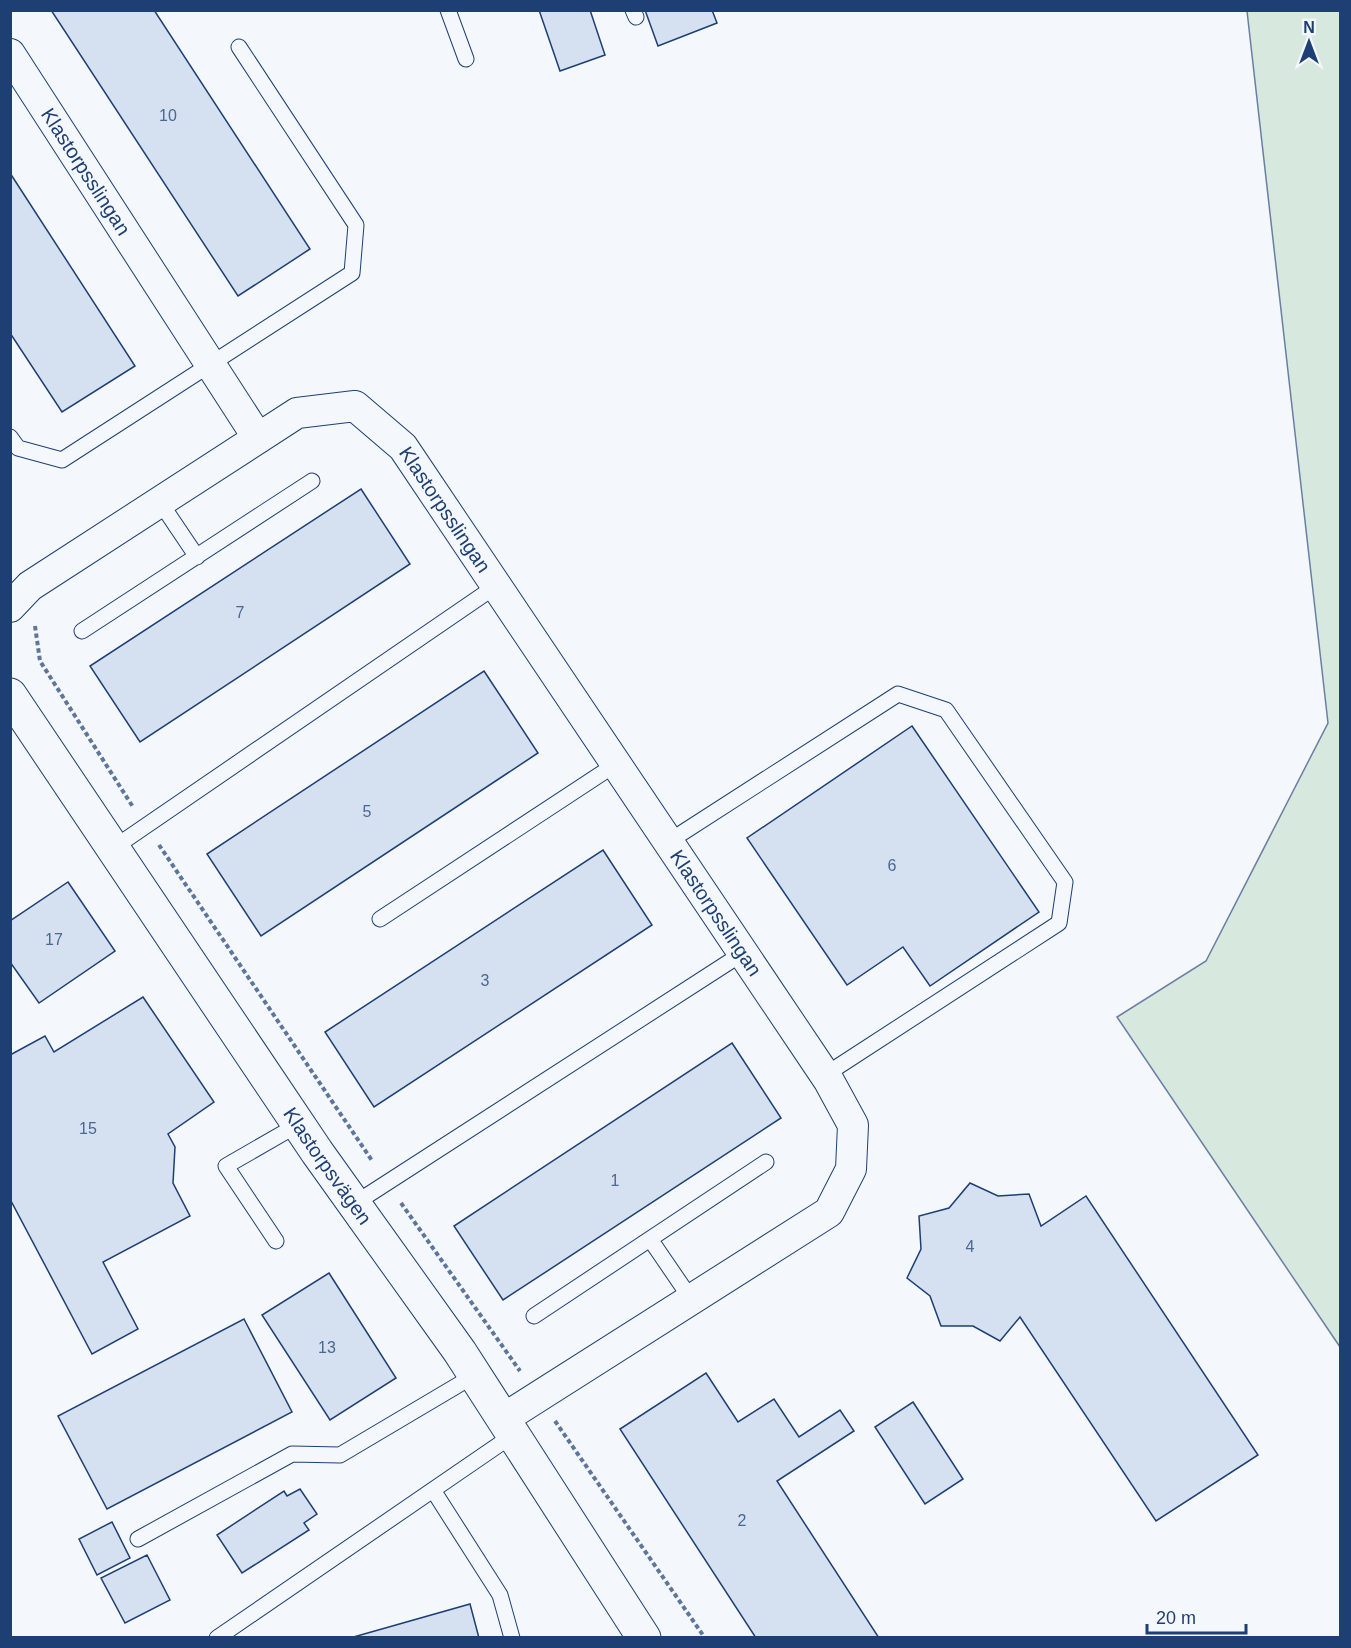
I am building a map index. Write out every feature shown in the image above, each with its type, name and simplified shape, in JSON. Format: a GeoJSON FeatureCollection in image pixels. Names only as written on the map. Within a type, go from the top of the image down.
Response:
{"type":"FeatureCollection","features":[{"type":"Feature","properties":{"kind":"street","name":"Klastorpsslingan"},"geometry":{"type":"LineString","coordinates":[[10,54],[258,438]]}},
{"type":"Feature","properties":{"kind":"street","name":"Klastorpsslingan"},"geometry":{"type":"LineString","coordinates":[[20,596],[297,413],[355,406],[403,447],[825,1075],[853,1125],[851,1168],[829,1212],[538,1397],[508,1427]]}},
{"type":"Feature","properties":{"kind":"street","name":"Klastorpsvägen"},"geometry":{"type":"LineString","coordinates":[[10,695],[115,847],[299,1124],[475,1376],[644,1638]]}},
{"type":"Feature","properties":{"kind":"lane"},"geometry":{"type":"LineString","coordinates":[[447,10],[466,59]]}},
{"type":"Feature","properties":{"kind":"lane"},"geometry":{"type":"LineString","coordinates":[[10,437],[18,448],[62,460],[351,273],[356,225],[239,47]]}},
{"type":"Feature","properties":{"kind":"lane"},"geometry":{"type":"LineString","coordinates":[[82,631],[312,481]]}},
{"type":"Feature","properties":{"kind":"lane"},"geometry":{"type":"LineString","coordinates":[[160,502],[197,557]]}},
{"type":"Feature","properties":{"kind":"lane"},"geometry":{"type":"LineString","coordinates":[[115,847],[496,586]]}},
{"type":"Feature","properties":{"kind":"lane"},"geometry":{"type":"LineString","coordinates":[[668,842],[898,694],[946,710],[1065,882],[1059,923],[825,1075]]}},
{"type":"Feature","properties":{"kind":"lane"},"geometry":{"type":"LineString","coordinates":[[380,919],[616,764]]}},
{"type":"Feature","properties":{"kind":"lane"},"geometry":{"type":"LineString","coordinates":[[354,1204],[743,953]]}},
{"type":"Feature","properties":{"kind":"lane"},"geometry":{"type":"LineString","coordinates":[[276,1241],[226,1166],[299,1124]]}},
{"type":"Feature","properties":{"kind":"lane"},"geometry":{"type":"LineString","coordinates":[[534,1316],[766,1162]]}},
{"type":"Feature","properties":{"kind":"lane"},"geometry":{"type":"LineString","coordinates":[[650,1239],[691,1299]]}},
{"type":"Feature","properties":{"kind":"lane"},"geometry":{"type":"LineString","coordinates":[[138,1539],[292,1454],[340,1455],[475,1376]]}},
{"type":"Feature","properties":{"kind":"lane"},"geometry":{"type":"LineString","coordinates":[[217,1638],[433,1490],[508,1427]]}},
{"type":"Feature","properties":{"kind":"lane"},"geometry":{"type":"LineString","coordinates":[[433,1490],[500,1595],[512,1638]]}},
{"type":"Feature","properties":{"kind":"path"},"geometry":{"type":"LineString","coordinates":[[20,596],[40,661],[146,826],[387,1183],[705,1638]]}},
{"type":"Feature","properties":{"kind":"shaded area"},"geometry":{"type":"Polygon","coordinates":[[[1247,11],[1340,11],[1340,1347],[1117,1017],[1206,961],[1328,723],[1247,11]]]}},
{"type":"Feature","properties":{"kind":"building"},"geometry":{"type":"Polygon","coordinates":[[[51,10],[154,10],[310,249],[238,296],[51,10]]]}},
{"type":"Feature","properties":{"kind":"building"},"geometry":{"type":"Polygon","coordinates":[[[539,10],[590,10],[605,55],[560,71],[539,10]]]}},
{"type":"Feature","properties":{"kind":"building"},"geometry":{"type":"Polygon","coordinates":[[[645,10],[712,10],[717,23],[658,46],[645,10]]]}},
{"type":"Feature","properties":{"kind":"building"},"geometry":{"type":"Polygon","coordinates":[[[10,173],[135,366],[62,412],[10,333],[10,173]]]}},
{"type":"Feature","properties":{"kind":"building"},"geometry":{"type":"Polygon","coordinates":[[[361,489],[410,564],[140,742],[90,666],[361,489]]]}},
{"type":"Feature","properties":{"kind":"building"},"geometry":{"type":"Polygon","coordinates":[[[484,671],[538,753],[261,936],[207,854],[484,671]]]}},
{"type":"Feature","properties":{"kind":"building"},"geometry":{"type":"Polygon","coordinates":[[[912,726],[1039,912],[930,986],[903,947],[847,985],[747,838],[912,726]]]}},
{"type":"Feature","properties":{"kind":"building"},"geometry":{"type":"Polygon","coordinates":[[[603,850],[652,925],[374,1107],[325,1032],[603,850]]]}},
{"type":"Feature","properties":{"kind":"building"},"geometry":{"type":"Polygon","coordinates":[[[68,882],[115,951],[39,1003],[10,962],[10,921],[68,882]]]}},
{"type":"Feature","properties":{"kind":"building"},"geometry":{"type":"Polygon","coordinates":[[[143,997],[214,1102],[168,1134],[175,1147],[173,1183],[190,1216],[103,1262],[138,1329],[92,1354],[10,1199],[10,1055],[45,1036],[54,1052],[143,997]]]}},
{"type":"Feature","properties":{"kind":"building"},"geometry":{"type":"Polygon","coordinates":[[[732,1043],[781,1118],[503,1300],[454,1226],[732,1043]]]}},
{"type":"Feature","properties":{"kind":"building"},"geometry":{"type":"Polygon","coordinates":[[[970,1183],[998,1196],[1029,1194],[1041,1226],[1086,1196],[1258,1455],[1156,1521],[1020,1317],[1000,1341],[973,1326],[941,1326],[930,1296],[907,1278],[921,1249],[919,1216],[949,1208],[970,1183]]]}},
{"type":"Feature","properties":{"kind":"building"},"geometry":{"type":"Polygon","coordinates":[[[329,1273],[396,1378],[330,1420],[262,1315],[329,1273]]]}},
{"type":"Feature","properties":{"kind":"building"},"geometry":{"type":"Polygon","coordinates":[[[244,1319],[292,1412],[107,1509],[58,1416],[244,1319]]]}},
{"type":"Feature","properties":{"kind":"building"},"geometry":{"type":"Polygon","coordinates":[[[706,1373],[738,1422],[774,1399],[799,1437],[840,1410],[854,1431],[777,1481],[879,1638],[756,1638],[620,1429],[706,1373]]]}},
{"type":"Feature","properties":{"kind":"building"},"geometry":{"type":"Polygon","coordinates":[[[913,1402],[963,1479],[925,1504],[875,1427],[913,1402]]]}},
{"type":"Feature","properties":{"kind":"building"},"geometry":{"type":"Polygon","coordinates":[[[300,1489],[317,1514],[304,1523],[309,1530],[242,1573],[217,1535],[284,1491],[287,1496],[300,1489]]]}},
{"type":"Feature","properties":{"kind":"building"},"geometry":{"type":"Polygon","coordinates":[[[112,1522],[130,1558],[97,1575],[79,1539],[112,1522]]]}},
{"type":"Feature","properties":{"kind":"building"},"geometry":{"type":"Polygon","coordinates":[[[147,1555],[170,1600],[125,1623],[101,1578],[147,1555]]]}},
{"type":"Feature","properties":{"kind":"building"},"geometry":{"type":"Polygon","coordinates":[[[470,1604],[479,1638],[350,1638],[470,1604]]]}}]}
